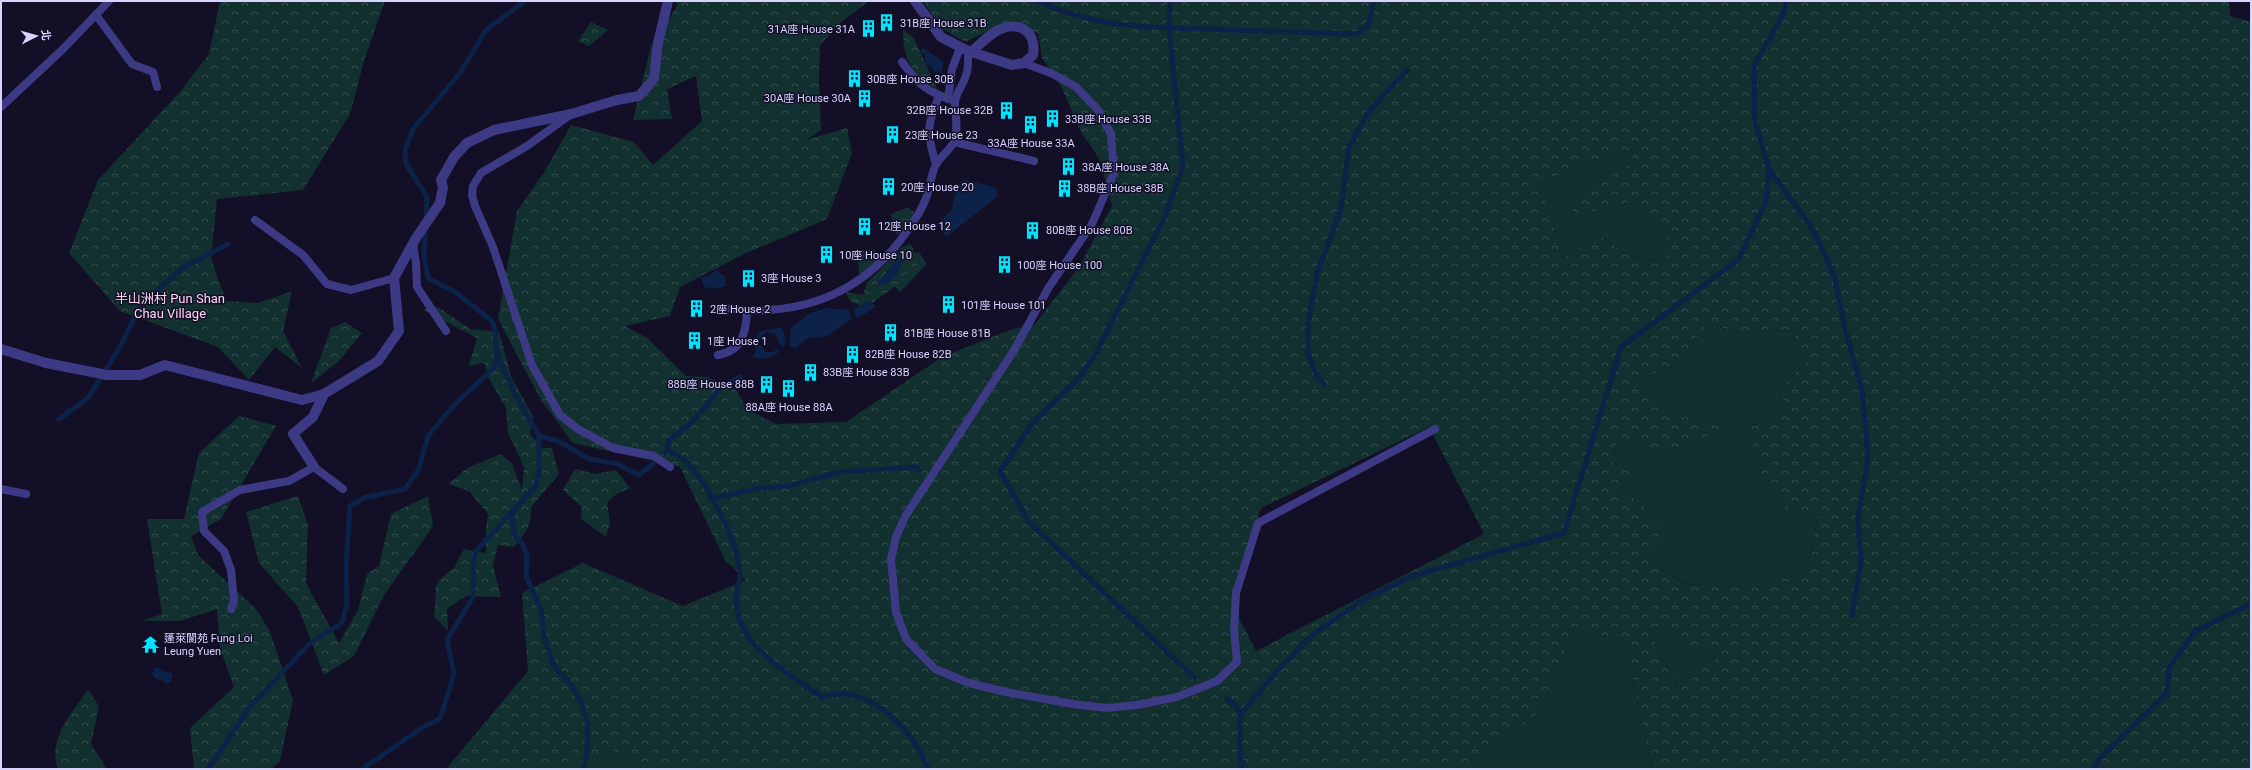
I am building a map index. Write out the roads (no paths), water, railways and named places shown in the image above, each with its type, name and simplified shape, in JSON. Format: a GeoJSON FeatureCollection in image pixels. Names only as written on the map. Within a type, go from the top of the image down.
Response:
{"type":"FeatureCollection","features":[{"type":"Feature","properties":{"kind":"street"},"geometry":{"type":"LineString","coordinates":[[1,349],[46,363],[107,375],[140,375],[165,365],[302,400],[324,394],[378,361],[399,330],[394,278],[414,241],[440,203],[443,187],[441,180],[454,157],[467,143],[494,130],[571,114],[617,100],[639,96],[654,79],[658,42],[668,1]]}},
{"type":"Feature","properties":{"kind":"street"},"geometry":{"type":"LineString","coordinates":[[915,1],[941,37],[966,50],[1012,65],[1024,63],[1033,55],[1034,45],[1030,34],[1022,27],[1011,27],[996,31],[966,50]]}},
{"type":"Feature","properties":{"kind":"street"},"geometry":{"type":"LineString","coordinates":[[314,467],[293,434],[313,417],[324,394]]}},
{"type":"Feature","properties":{"kind":"lane"},"geometry":{"type":"LineString","coordinates":[[1,107],[63,49],[109,1]]}},
{"type":"Feature","properties":{"kind":"lane"},"geometry":{"type":"LineString","coordinates":[[96,15],[132,64],[153,72],[157,87]]}},
{"type":"Feature","properties":{"kind":"lane"},"geometry":{"type":"LineString","coordinates":[[951,100],[967,75],[966,50]]}},
{"type":"Feature","properties":{"kind":"lane"},"geometry":{"type":"LineString","coordinates":[[722,308],[748,311],[776,311],[805,305],[825,298],[858,282],[880,264],[900,242],[916,218],[928,192],[936,164],[954,142],[956,121],[951,100],[952,69],[966,50]]}},
{"type":"Feature","properties":{"kind":"lane"},"geometry":{"type":"LineString","coordinates":[[902,62],[914,78],[932,94],[951,100]]}},
{"type":"Feature","properties":{"kind":"lane"},"geometry":{"type":"LineString","coordinates":[[1024,63],[1053,74],[1076,87],[1098,110],[1111,134],[1114,173],[1092,224],[1049,287],[1013,352],[933,471],[906,515],[896,537],[891,559],[896,612],[906,639],[935,669],[969,683],[1006,692],[1073,704],[1106,708],[1137,705],[1177,697],[1217,681],[1237,662],[1234,630],[1236,593],[1258,523],[1435,429]]}},
{"type":"Feature","properties":{"kind":"lane"},"geometry":{"type":"LineString","coordinates":[[936,164],[930,143],[929,121],[939,96]]}},
{"type":"Feature","properties":{"kind":"lane"},"geometry":{"type":"LineString","coordinates":[[571,114],[527,146],[481,173],[473,186],[472,194],[475,206],[493,246],[532,365],[560,415],[578,429],[613,448],[654,456],[670,467]]}},
{"type":"Feature","properties":{"kind":"lane"},"geometry":{"type":"LineString","coordinates":[[954,142],[1034,161]]}},
{"type":"Feature","properties":{"kind":"lane"},"geometry":{"type":"LineString","coordinates":[[255,220],[303,255],[327,284],[351,290],[394,278]]}},
{"type":"Feature","properties":{"kind":"lane"},"geometry":{"type":"LineString","coordinates":[[414,241],[417,287],[446,331]]}},
{"type":"Feature","properties":{"kind":"lane"},"geometry":{"type":"LineString","coordinates":[[718,355],[726,354],[740,344],[746,331],[748,311]]}},
{"type":"Feature","properties":{"kind":"lane"},"geometry":{"type":"LineString","coordinates":[[231,609],[234,601],[231,570],[224,551],[204,531],[202,512],[240,490],[288,481],[314,467],[343,489]]}},
{"type":"Feature","properties":{"kind":"lane"},"geometry":{"type":"LineString","coordinates":[[1,489],[26,494]]}},
{"type":"Feature","properties":{"kind":"water"},"geometry":{"type":"Polygon","coordinates":[[[923,48],[944,62],[941,73],[934,71],[931,66],[925,64],[925,55],[920,51],[923,48]]]}},
{"type":"Feature","properties":{"kind":"water"},"geometry":{"type":"Polygon","coordinates":[[[965,180],[996,188],[997,197],[946,237],[937,224],[951,211],[957,186],[965,180]]]}},
{"type":"Feature","properties":{"kind":"water"},"geometry":{"type":"Polygon","coordinates":[[[900,257],[903,259],[898,273],[887,283],[877,286],[878,281],[900,257]]]}},
{"type":"Feature","properties":{"kind":"water"},"geometry":{"type":"Polygon","coordinates":[[[716,270],[726,277],[725,286],[715,289],[704,287],[701,277],[709,276],[716,270]]]}},
{"type":"Feature","properties":{"kind":"water"},"geometry":{"type":"Polygon","coordinates":[[[870,300],[876,307],[856,319],[854,309],[870,300]]]}},
{"type":"Feature","properties":{"kind":"water"},"geometry":{"type":"Polygon","coordinates":[[[826,308],[849,310],[852,320],[830,334],[810,338],[796,348],[789,346],[791,327],[810,313],[826,308]]]}},
{"type":"Feature","properties":{"kind":"water"},"geometry":{"type":"Polygon","coordinates":[[[782,327],[786,341],[783,348],[779,344],[776,334],[766,332],[759,340],[755,340],[756,336],[762,331],[782,327]]]}},
{"type":"Feature","properties":{"kind":"water"},"geometry":{"type":"Polygon","coordinates":[[[760,345],[766,352],[773,352],[777,349],[780,351],[774,356],[767,358],[752,357],[756,350],[756,346],[760,345]]]}},
{"type":"Feature","properties":{"kind":"water"},"geometry":{"type":"Polygon","coordinates":[[[160,667],[161,670],[167,673],[171,672],[173,678],[171,678],[171,682],[165,684],[164,681],[155,678],[151,673],[154,671],[153,668],[160,667]]]}},
{"type":"Feature","properties":{"kind":"waterway"},"geometry":{"type":"LineString","coordinates":[[208,769],[249,708],[309,644],[342,623],[347,604],[346,568],[350,506],[366,497],[405,489],[419,469],[428,436],[456,403],[494,368],[497,354],[495,330],[492,321],[455,292],[428,278],[424,256],[427,197],[406,164],[405,150],[413,129],[460,73],[486,30],[525,1]]}},
{"type":"Feature","properties":{"kind":"waterway"},"geometry":{"type":"LineString","coordinates":[[1038,1],[1054,8],[1086,18],[1135,26],[1169,28],[1170,1]]}},
{"type":"Feature","properties":{"kind":"waterway"},"geometry":{"type":"LineString","coordinates":[[1195,678],[1029,522],[1000,471],[1035,420],[1079,378],[1094,357],[1164,218],[1183,167],[1169,28],[1356,34],[1368,26],[1374,1]]}},
{"type":"Feature","properties":{"kind":"waterway"},"geometry":{"type":"LineString","coordinates":[[1242,769],[1240,749],[1240,715],[1279,669],[1312,635],[1363,600],[1412,576],[1564,533],[1621,347],[1739,259],[1766,201],[1769,169],[1755,122],[1754,66],[1782,17],[1786,1]]}},
{"type":"Feature","properties":{"kind":"waterway"},"geometry":{"type":"LineString","coordinates":[[1324,385],[1314,370],[1308,353],[1308,324],[1317,273],[1341,209],[1349,147],[1370,110],[1407,70]]}},
{"type":"Feature","properties":{"kind":"waterway"},"geometry":{"type":"LineString","coordinates":[[1769,169],[1814,231],[1835,278],[1845,329],[1862,389],[1868,457],[1858,519],[1861,562],[1852,615]]}},
{"type":"Feature","properties":{"kind":"waterway"},"geometry":{"type":"LineString","coordinates":[[59,419],[88,398],[120,347],[141,304],[183,268],[228,244]]}},
{"type":"Feature","properties":{"kind":"waterway"},"geometry":{"type":"LineString","coordinates":[[497,354],[515,394],[539,436],[558,441],[589,459],[618,464],[639,475],[654,463]]}},
{"type":"Feature","properties":{"kind":"waterway"},"geometry":{"type":"LineString","coordinates":[[667,451],[669,440],[689,425],[724,386],[740,377]]}},
{"type":"Feature","properties":{"kind":"waterway"},"geometry":{"type":"LineString","coordinates":[[362,769],[425,726],[440,719],[454,674],[447,640],[473,597],[473,563],[476,551],[535,487],[539,473],[539,436]]}},
{"type":"Feature","properties":{"kind":"waterway"},"geometry":{"type":"LineString","coordinates":[[665,453],[667,451],[678,455],[689,465],[710,493],[728,529],[739,563],[740,580],[737,589],[738,614],[746,633],[754,644],[775,664],[822,697],[846,694],[873,703],[885,711],[896,721],[915,744],[928,769]]}},
{"type":"Feature","properties":{"kind":"waterway"},"geometry":{"type":"LineString","coordinates":[[711,499],[754,489],[788,486],[840,472],[916,467],[919,470]]}},
{"type":"Feature","properties":{"kind":"waterway"},"geometry":{"type":"LineString","coordinates":[[512,511],[514,534],[523,545],[527,556],[526,576],[541,610],[544,636],[554,666],[571,684],[581,702],[588,725],[587,753],[583,769]]}},
{"type":"Feature","properties":{"kind":"waterway"},"geometry":{"type":"LineString","coordinates":[[2094,769],[2099,759],[2167,693],[2169,668],[2195,631],[2251,604]]}},
{"type":"Feature","properties":{"kind":"waterway"},"geometry":{"type":"LineString","coordinates":[[1227,699],[1237,707],[1240,715]]}},
{"type":"Feature","properties":{"kind":"place","name":"31B座 House 31B"},"geometry":{"type":"Point","coordinates":[887,23]}},
{"type":"Feature","properties":{"kind":"place","name":"31A座 House 31A"},"geometry":{"type":"Point","coordinates":[868,29]}},
{"type":"Feature","properties":{"kind":"place","name":"30B座 House 30B"},"geometry":{"type":"Point","coordinates":[854,79]}},
{"type":"Feature","properties":{"kind":"place","name":"30A座 House 30A"},"geometry":{"type":"Point","coordinates":[864,98]}},
{"type":"Feature","properties":{"kind":"place","name":"32B座 House 32B"},"geometry":{"type":"Point","coordinates":[1006,110]}},
{"type":"Feature","properties":{"kind":"place","name":"33B座 House 33B"},"geometry":{"type":"Point","coordinates":[1052,119]}},
{"type":"Feature","properties":{"kind":"place","name":"33A座 House 33A"},"geometry":{"type":"Point","coordinates":[1031,125]}},
{"type":"Feature","properties":{"kind":"place","name":"23座 House 23"},"geometry":{"type":"Point","coordinates":[892,135]}},
{"type":"Feature","properties":{"kind":"place","name":"38A座 House 38A"},"geometry":{"type":"Point","coordinates":[1069,167]}},
{"type":"Feature","properties":{"kind":"place","name":"20座 House 20"},"geometry":{"type":"Point","coordinates":[888,187]}},
{"type":"Feature","properties":{"kind":"place","name":"38B座 House 38B"},"geometry":{"type":"Point","coordinates":[1064,188]}},
{"type":"Feature","properties":{"kind":"place","name":"12座 House 12"},"geometry":{"type":"Point","coordinates":[865,226]}},
{"type":"Feature","properties":{"kind":"place","name":"80B座 House 80B"},"geometry":{"type":"Point","coordinates":[1033,230]}},
{"type":"Feature","properties":{"kind":"place","name":"10座 House 10"},"geometry":{"type":"Point","coordinates":[826,255]}},
{"type":"Feature","properties":{"kind":"place","name":"100座 House 100"},"geometry":{"type":"Point","coordinates":[1004,265]}},
{"type":"Feature","properties":{"kind":"place","name":"3座 House 3"},"geometry":{"type":"Point","coordinates":[748,278]}},
{"type":"Feature","properties":{"kind":"place","name":"101座 House 101"},"geometry":{"type":"Point","coordinates":[948,305]}},
{"type":"Feature","properties":{"kind":"place","name":"2座 House 2"},"geometry":{"type":"Point","coordinates":[697,309]}},
{"type":"Feature","properties":{"kind":"place","name":"81B座 House 81B"},"geometry":{"type":"Point","coordinates":[891,333]}},
{"type":"Feature","properties":{"kind":"place","name":"1座 House 1"},"geometry":{"type":"Point","coordinates":[694,341]}},
{"type":"Feature","properties":{"kind":"place","name":"82B座 House 82B"},"geometry":{"type":"Point","coordinates":[852,354]}},
{"type":"Feature","properties":{"kind":"place","name":"83B座 House 83B"},"geometry":{"type":"Point","coordinates":[810,372]}},
{"type":"Feature","properties":{"kind":"place","name":"88B座 House 88B"},"geometry":{"type":"Point","coordinates":[767,384]}},
{"type":"Feature","properties":{"kind":"place","name":"88A座 House 88A"},"geometry":{"type":"Point","coordinates":[789,389]}},
{"type":"Feature","properties":{"kind":"place","name":"蓬萊閬苑 Fung Loi Leung Yuen"},"geometry":{"type":"Point","coordinates":[151,644]}},
{"type":"Feature","properties":{"kind":"district","name":"半山洲村 Pun Shan Chau Village"},"geometry":{"type":"Point","coordinates":[170,306]}}]}
